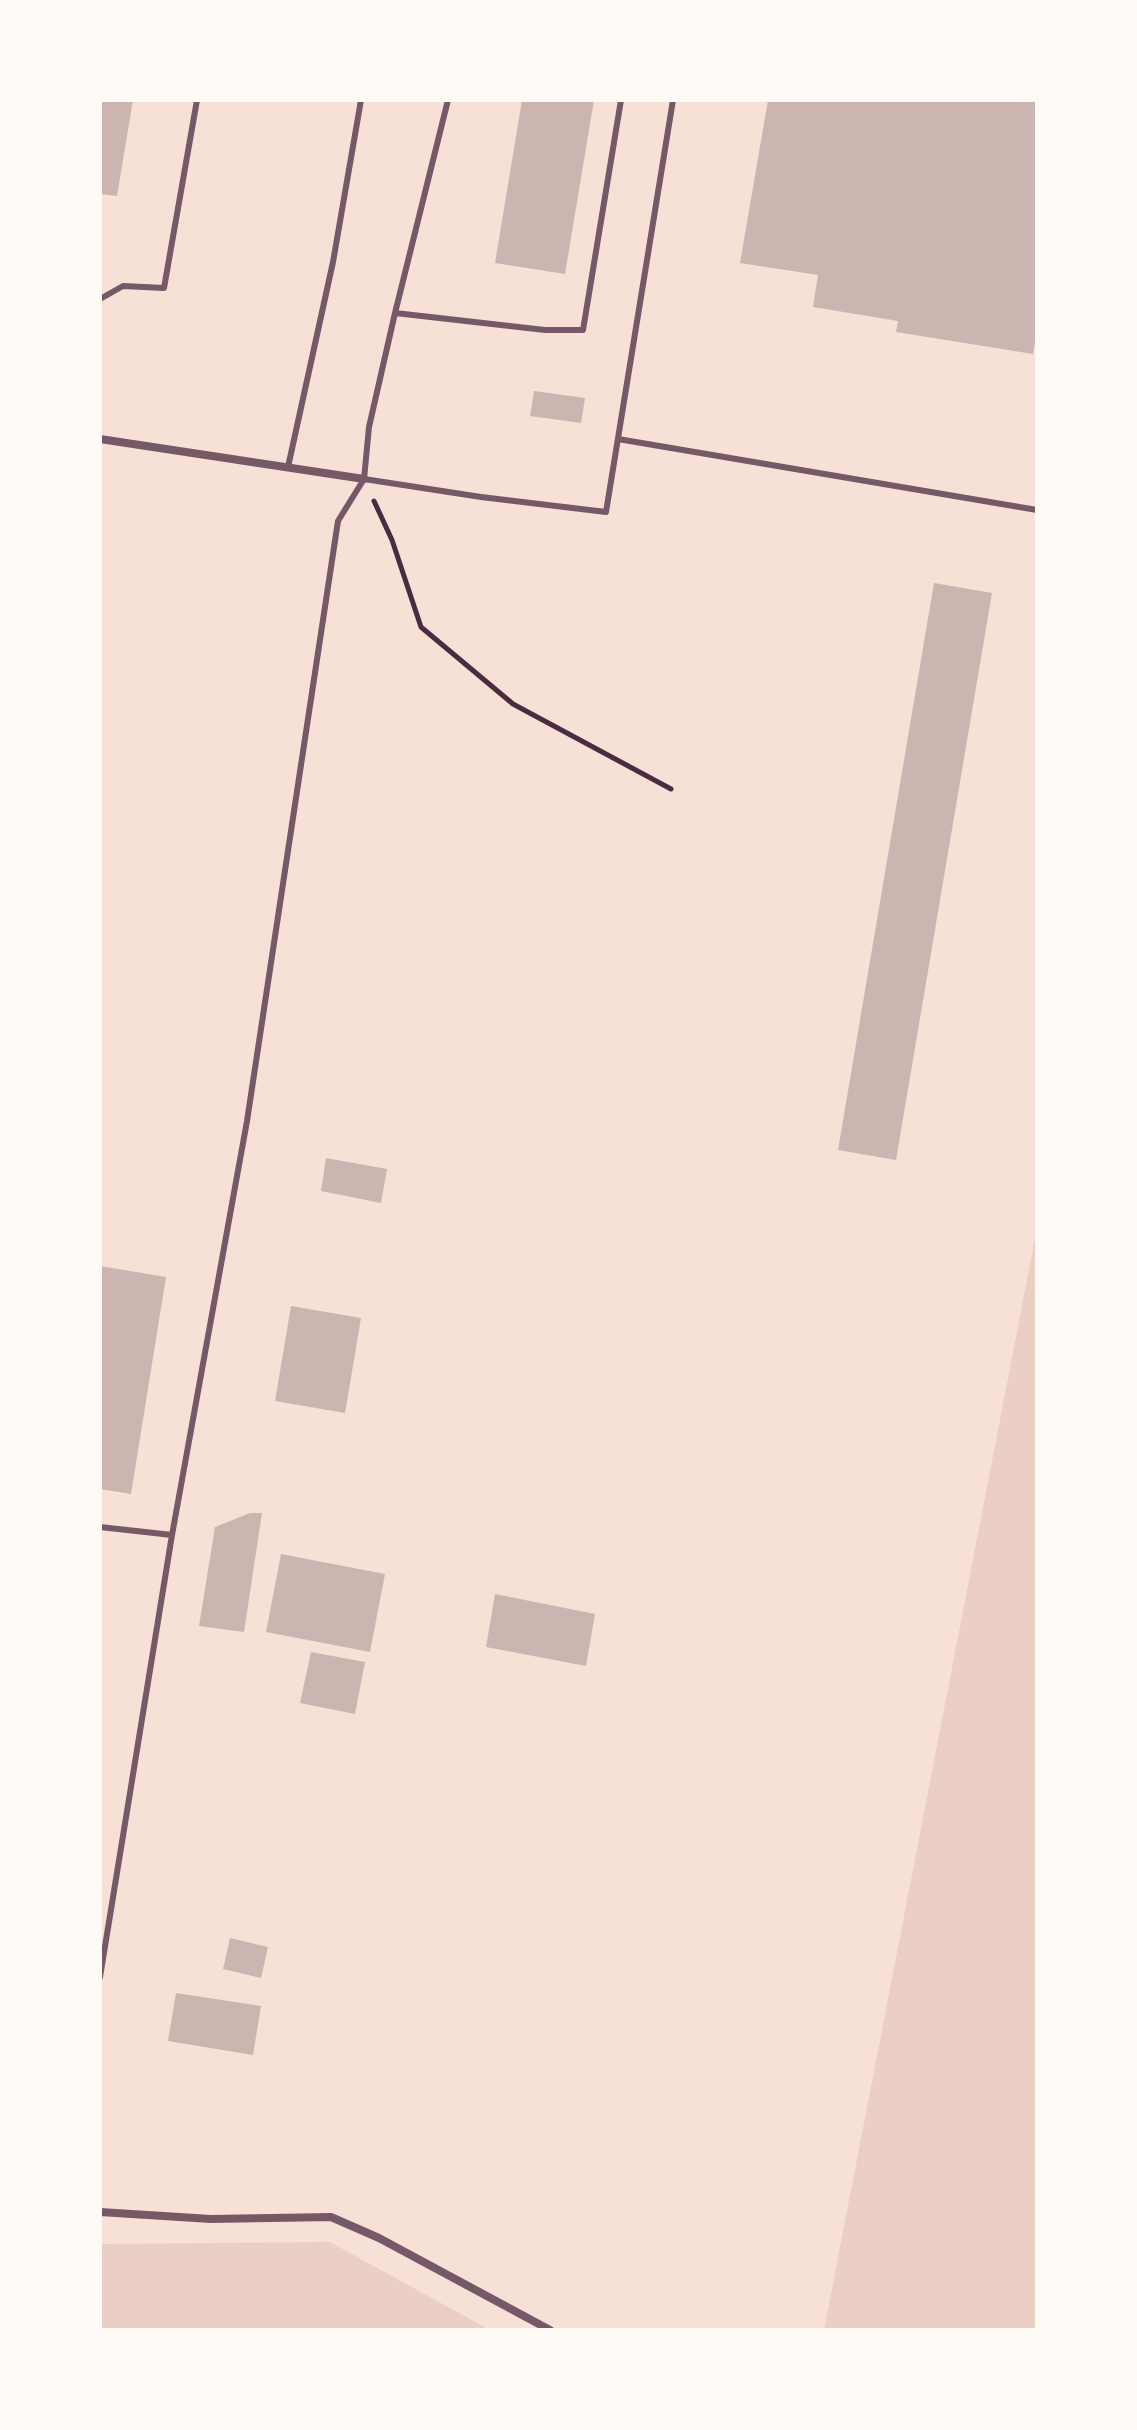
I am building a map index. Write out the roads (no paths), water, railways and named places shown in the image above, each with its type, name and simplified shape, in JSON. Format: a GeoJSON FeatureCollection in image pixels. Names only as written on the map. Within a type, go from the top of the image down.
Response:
{"type":"FeatureCollection","features":[{"type":"Feature","properties":{"kind":"street"},"geometry":{"type":"LineString","coordinates":[[100,439],[364,479]]}},
{"type":"Feature","properties":{"kind":"street"},"geometry":{"type":"LineString","coordinates":[[100,2212],[211,2219],[331,2217],[379,2238],[550,2330]]}},
{"type":"Feature","properties":{"kind":"lane"},"geometry":{"type":"LineString","coordinates":[[100,299],[123,286],[164,288],[197,100]]}},
{"type":"Feature","properties":{"kind":"lane"},"geometry":{"type":"LineString","coordinates":[[288,467],[333,262],[361,100]]}},
{"type":"Feature","properties":{"kind":"lane"},"geometry":{"type":"LineString","coordinates":[[100,1977],[172,1535],[247,1121],[338,521],[364,479],[369,427],[448,100]]}},
{"type":"Feature","properties":{"kind":"lane"},"geometry":{"type":"LineString","coordinates":[[395,313],[545,330],[583,330],[621,100]]}},
{"type":"Feature","properties":{"kind":"lane"},"geometry":{"type":"LineString","coordinates":[[364,479],[606,512],[673,100]]}},
{"type":"Feature","properties":{"kind":"lane"},"geometry":{"type":"LineString","coordinates":[[618,439],[1037,510]]}},
{"type":"Feature","properties":{"kind":"lane"},"geometry":{"type":"LineString","coordinates":[[100,1527],[172,1535]]}}]}
